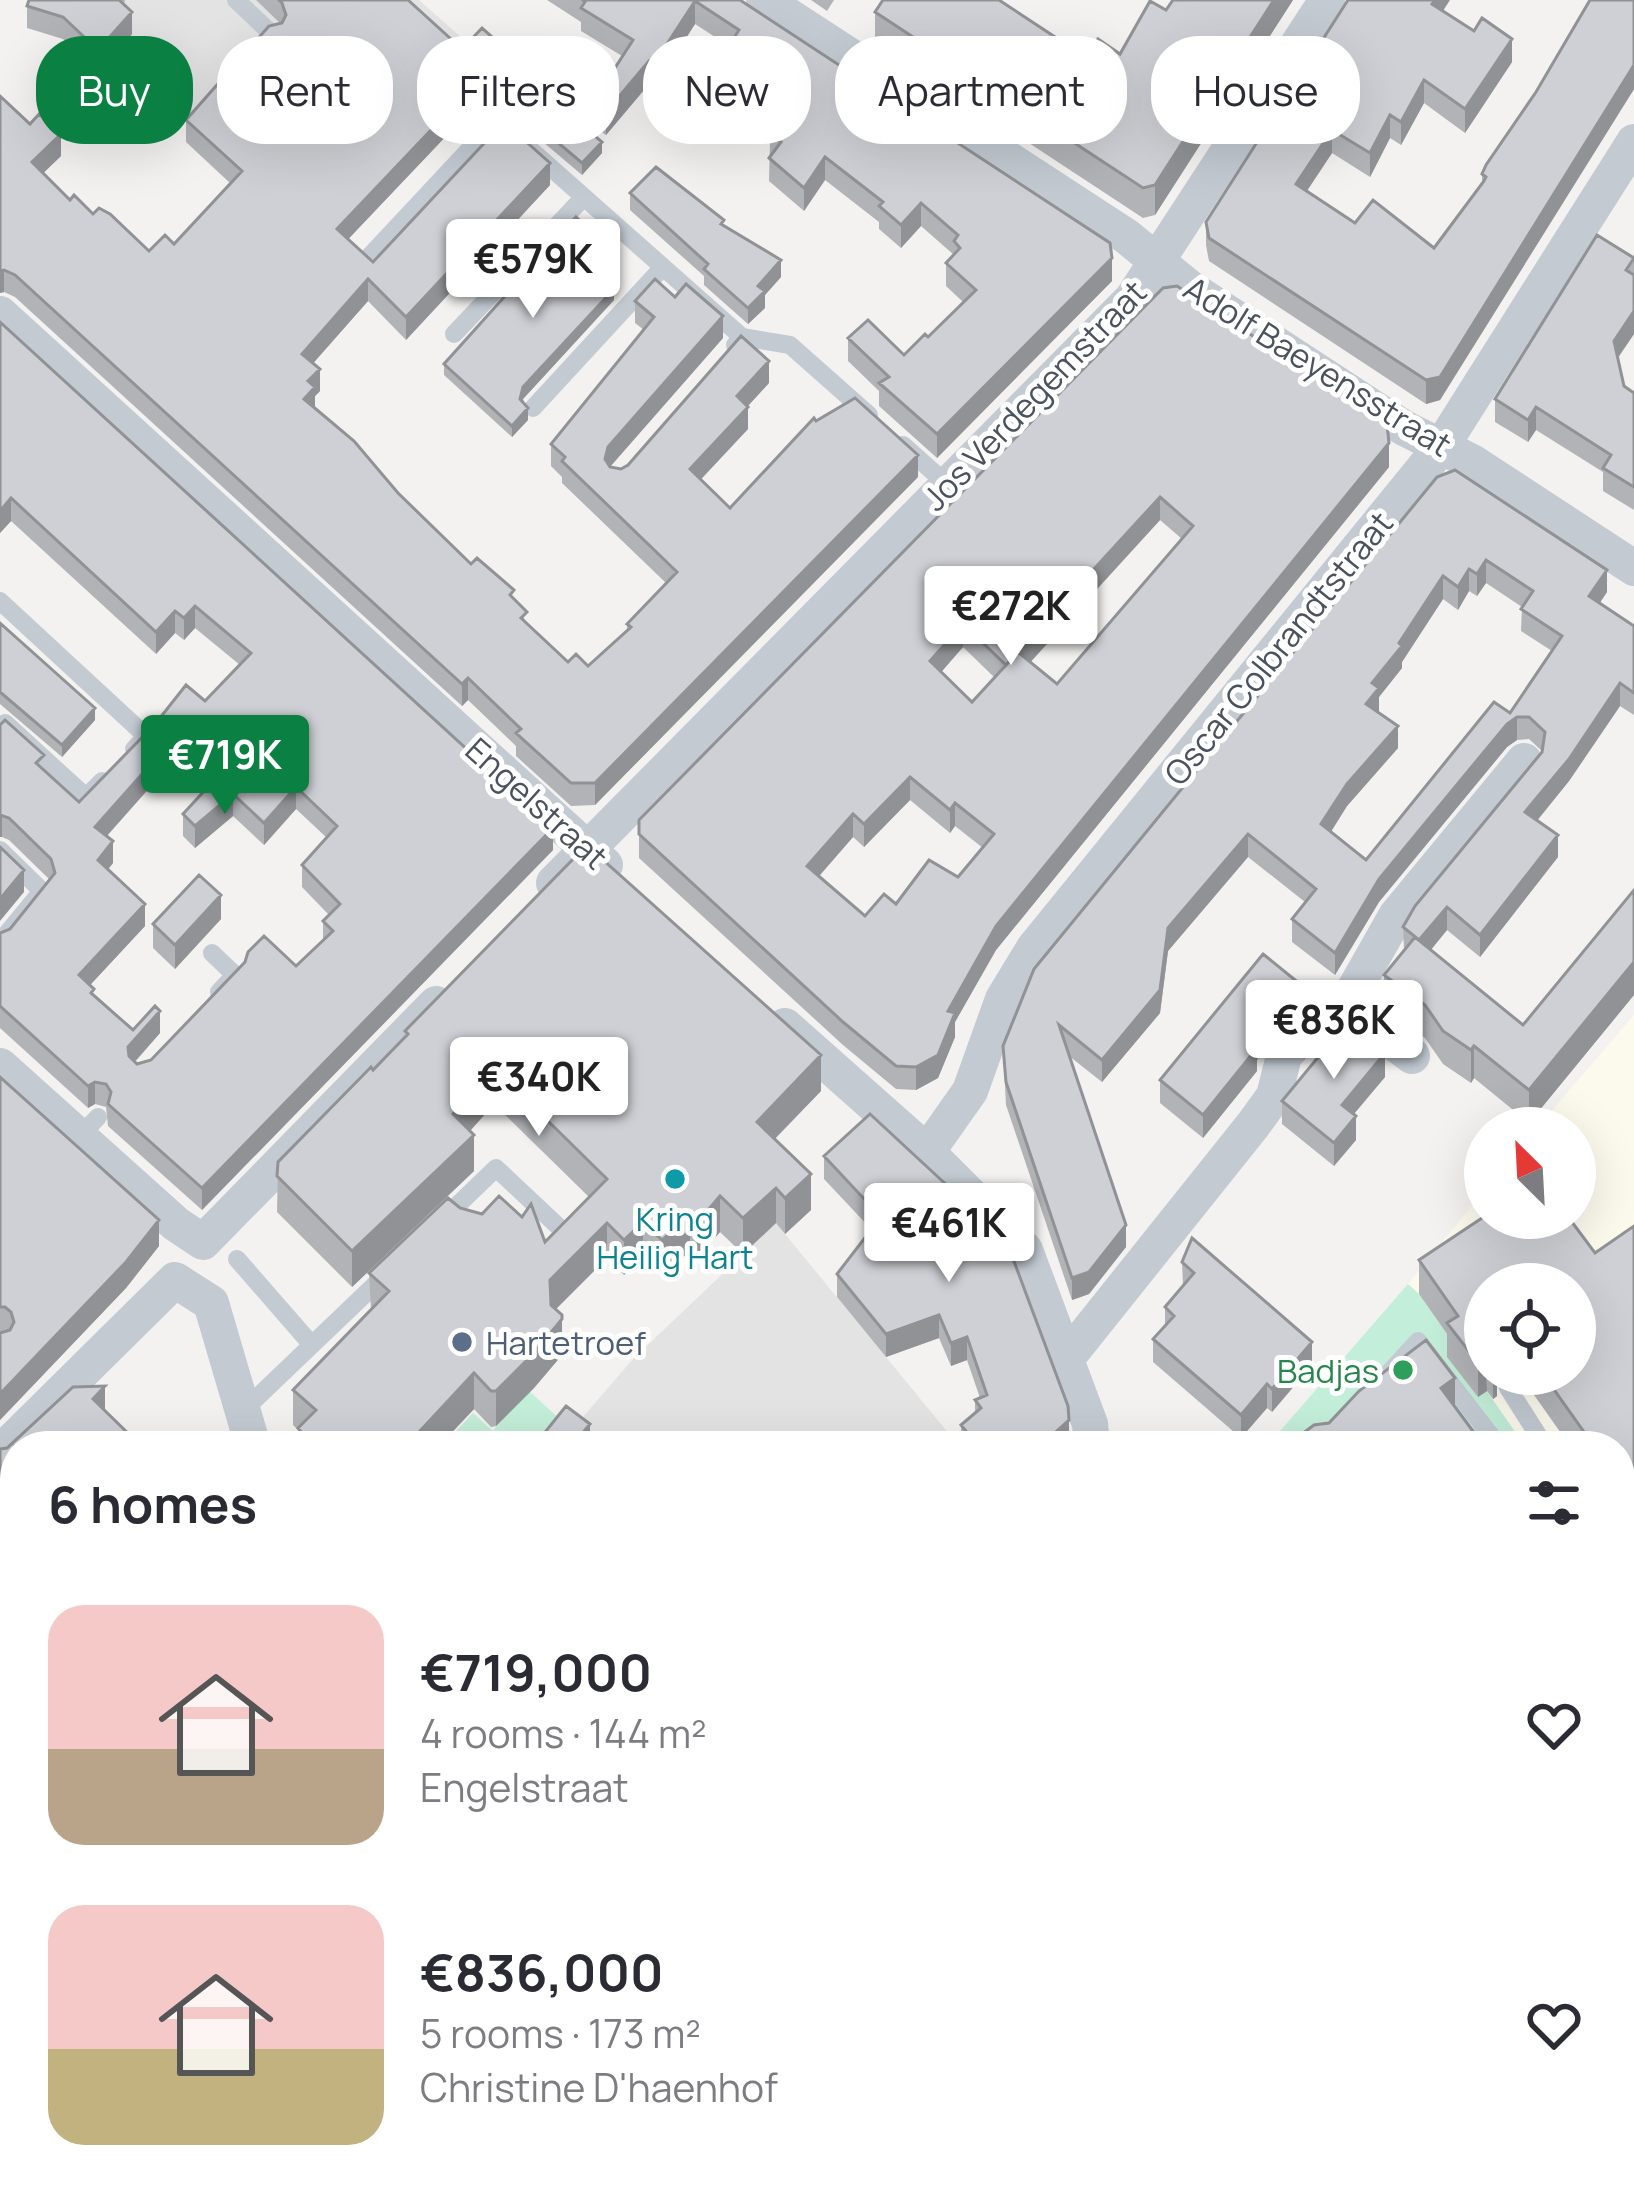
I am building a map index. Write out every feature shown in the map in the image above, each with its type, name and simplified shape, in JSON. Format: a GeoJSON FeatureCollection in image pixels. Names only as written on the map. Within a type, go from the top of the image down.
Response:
{"type":"FeatureCollection","features":[{"type":"Feature","properties":{"kind":"street","name":"Adolf Baeyensstraat"},"geometry":{"type":"LineString","coordinates":[[764,0],[1126,236],[1210,302],[1404,428],[1472,462],[1634,568]]}},
{"type":"Feature","properties":{"kind":"street","name":"Jos Verdegemstraat"},"geometry":{"type":"LineString","coordinates":[[525,913],[1132,299],[1327,0]]}},
{"type":"Feature","properties":{"kind":"street","name":"Oscar Colbrandtstraat"},"geometry":{"type":"LineString","coordinates":[[927,1152],[970,1091],[1003,999],[1034,948],[1441,447],[1634,142]]}},
{"type":"Feature","properties":{"kind":"street","name":"Engelstraat"},"geometry":{"type":"LineString","coordinates":[[0,314],[634,890]]}},
{"type":"Feature","properties":{"kind":"street"},"geometry":{"type":"LineString","coordinates":[[1066,1359],[1274,1096],[1284,1056],[1302,1036],[1345,1006],[1396,916],[1524,761]]}},
{"type":"Feature","properties":{"kind":"street"},"geometry":{"type":"LineString","coordinates":[[0,1066],[89,1127],[176,1224],[203,1242],[460,980]]}},
{"type":"Feature","properties":{"kind":"street"},"geometry":{"type":"LineString","coordinates":[[758,1002],[927,1152],[1025,1250],[1091,1431]]}},
{"type":"Feature","properties":{"kind":"street"},"geometry":{"type":"LineString","coordinates":[[1345,1006],[1412,1056]]}},
{"type":"Feature","properties":{"kind":"street"},"geometry":{"type":"LineString","coordinates":[[18,1431],[50,1392],[175,1280],[211,1303],[250,1431]]}},
{"type":"Feature","properties":{"kind":"lane"},"geometry":{"type":"LineString","coordinates":[[236,0],[273,35]]}},
{"type":"Feature","properties":{"kind":"lane"},"geometry":{"type":"LineString","coordinates":[[368,258],[497,120],[742,337],[790,345],[878,423]]}},
{"type":"Feature","properties":{"kind":"lane"},"geometry":{"type":"LineString","coordinates":[[454,334],[584,197]]}},
{"type":"Feature","properties":{"kind":"lane"},"geometry":{"type":"LineString","coordinates":[[533,407],[663,267]]}},
{"type":"Feature","properties":{"kind":"lane"},"geometry":{"type":"LineString","coordinates":[[727,355],[742,337]]}},
{"type":"Feature","properties":{"kind":"lane"},"geometry":{"type":"LineString","coordinates":[[896,439],[949,486]]}},
{"type":"Feature","properties":{"kind":"lane"},"geometry":{"type":"LineString","coordinates":[[0,601],[146,736],[86,797],[5,723],[0,728]]}},
{"type":"Feature","properties":{"kind":"lane"},"geometry":{"type":"LineString","coordinates":[[0,850],[42,891],[0,942]]}},
{"type":"Feature","properties":{"kind":"lane"},"geometry":{"type":"LineString","coordinates":[[204,1008],[235,975],[212,952]]}},
{"type":"Feature","properties":{"kind":"lane"},"geometry":{"type":"LineString","coordinates":[[429,1233],[496,1168],[562,1230]]}},
{"type":"Feature","properties":{"kind":"lane"},"geometry":{"type":"LineString","coordinates":[[237,1259],[312,1345]]}},
{"type":"Feature","properties":{"kind":"lane"},"geometry":{"type":"LineString","coordinates":[[245,1409],[396,1265]]}},
{"type":"Feature","properties":{"kind":"lane"},"geometry":{"type":"LineString","coordinates":[[1369,1394],[1418,1341],[1487,1431]]}},
{"type":"Feature","properties":{"kind":"lane"},"geometry":{"type":"LineString","coordinates":[[1512,1395],[1535,1431]]}},
{"type":"Feature","properties":{"kind":"shaded area"},"geometry":{"type":"Polygon","coordinates":[[[71,0],[419,0],[460,36],[417,36],[417,87],[393,101],[393,36],[217,36],[217,143],[193,121],[193,36],[66,36],[86,15],[71,0]]]}},
{"type":"Feature","properties":{"kind":"shaded area"},"geometry":{"type":"Polygon","coordinates":[[[219,144],[315,144],[255,177],[219,144]]]}},
{"type":"Feature","properties":{"kind":"shaded area"},"geometry":{"type":"Polygon","coordinates":[[[1634,1015],[1634,1431],[1515,1431],[1489,1395],[1596,1395],[1596,1263],[1464,1263],[1464,1359],[1408,1284],[1464,1216],[1464,1239],[1596,1239],[1596,1107],[1555,1107],[1634,1015]]]}},
{"type":"Feature","properties":{"kind":"shaded area"},"geometry":{"type":"Polygon","coordinates":[[[776,1223],[947,1431],[571,1431],[632,1360],[776,1223]]]}},
{"type":"Feature","properties":{"kind":"green space","name":"Badjas"},"geometry":{"type":"Polygon","coordinates":[[[1408,1284],[1464,1359],[1464,1395],[1489,1395],[1515,1431],[1280,1431],[1408,1284]]]}},
{"type":"Feature","properties":{"kind":"green space"},"geometry":{"type":"Polygon","coordinates":[[[527,1389],[565,1424],[559,1431],[493,1431],[527,1389]]]}},
{"type":"Feature","properties":{"kind":"green space"},"geometry":{"type":"Polygon","coordinates":[[[473,1413],[493,1431],[456,1431],[473,1413]]]}},
{"type":"Feature","properties":{"kind":"building"},"geometry":{"type":"Polygon","coordinates":[[[29,0],[119,0],[132,12],[111,36],[83,36],[63,17],[27,6],[29,0]]]}},
{"type":"Feature","properties":{"kind":"building"},"geometry":{"type":"Polygon","coordinates":[[[279,0],[408,0],[448,36],[417,36],[418,144],[337,229],[373,262],[483,144],[529,144],[550,163],[406,317],[368,279],[302,354],[320,369],[308,381],[315,387],[304,399],[354,441],[398,493],[471,564],[477,558],[514,590],[510,595],[527,612],[521,618],[568,662],[576,654],[588,666],[631,627],[627,624],[677,572],[562,461],[565,457],[551,444],[654,317],[635,301],[655,279],[675,297],[686,284],[723,316],[608,447],[605,459],[610,467],[628,465],[741,336],[769,361],[737,396],[748,407],[690,469],[730,508],[814,418],[855,398],[918,455],[595,783],[571,783],[516,733],[521,729],[468,678],[462,684],[15,275],[0,271],[0,96],[30,124],[36,117],[36,144],[51,144],[32,162],[70,200],[74,195],[93,214],[99,208],[110,214],[149,251],[165,235],[174,244],[242,171],[193,126],[193,112],[217,85],[217,144],[393,144],[393,36],[260,36],[269,26],[282,23],[286,15],[279,0]]]}},
{"type":"Feature","properties":{"kind":"building"},"geometry":{"type":"Polygon","coordinates":[[[740,0],[795,36],[735,36],[739,30],[695,1],[672,36],[643,36],[643,68],[619,97],[619,62],[633,40],[581,8],[585,2],[740,0]]]}},
{"type":"Feature","properties":{"kind":"building"},"geometry":{"type":"Polygon","coordinates":[[[883,0],[999,0],[1054,36],[912,36],[875,12],[883,0]]]}},
{"type":"Feature","properties":{"kind":"building"},"geometry":{"type":"Polygon","coordinates":[[[1173,0],[1274,0],[1251,36],[1151,36],[1151,144],[1181,144],[1155,185],[1143,188],[1076,144],[1127,144],[1127,42],[1150,1],[1166,10],[1173,0]]]}},
{"type":"Feature","properties":{"kind":"building"},"geometry":{"type":"Polygon","coordinates":[[[1348,0],[1435,0],[1432,4],[1474,31],[1482,18],[1512,39],[1465,109],[1424,80],[1401,122],[1390,115],[1370,153],[1355,144],[1360,144],[1360,36],[1325,36],[1348,0]]]}},
{"type":"Feature","properties":{"kind":"building"},"geometry":{"type":"Polygon","coordinates":[[[1590,0],[1634,0],[1634,65],[1440,377],[1426,380],[1209,238],[1206,222],[1256,144],[1323,144],[1296,184],[1355,223],[1373,200],[1434,248],[1484,181],[1486,165],[1590,0]]]}},
{"type":"Feature","properties":{"kind":"building"},"geometry":{"type":"Polygon","coordinates":[[[811,47],[835,62],[835,144],[959,144],[1110,243],[1112,258],[937,434],[879,383],[889,377],[848,338],[868,320],[904,355],[925,334],[928,337],[976,290],[946,263],[960,248],[954,241],[958,235],[921,203],[901,225],[879,206],[883,202],[825,157],[804,188],[769,158],[780,144],[811,144],[811,47]]]}},
{"type":"Feature","properties":{"kind":"building"},"geometry":{"type":"Polygon","coordinates":[[[560,144],[600,144],[582,163],[560,144]]]}},
{"type":"Feature","properties":{"kind":"building"},"geometry":{"type":"Polygon","coordinates":[[[656,167],[724,220],[721,224],[781,260],[758,286],[765,291],[748,308],[630,193],[656,167]]]}},
{"type":"Feature","properties":{"kind":"building"},"geometry":{"type":"Polygon","coordinates":[[[576,217],[609,247],[589,268],[614,289],[523,387],[520,399],[528,408],[512,426],[444,364],[576,217]]]}},
{"type":"Feature","properties":{"kind":"building"},"geometry":{"type":"Polygon","coordinates":[[[1597,235],[1634,258],[1626,270],[1634,275],[1634,311],[1614,341],[1624,386],[1634,393],[1634,487],[1603,468],[1611,455],[1536,407],[1528,420],[1495,399],[1597,235]]]}},
{"type":"Feature","properties":{"kind":"building"},"geometry":{"type":"Polygon","coordinates":[[[1177,286],[1387,424],[1389,443],[996,926],[948,1011],[955,1013],[938,1055],[916,1067],[896,1066],[639,834],[639,820],[1163,288],[1177,286]],[[1160,497],[1006,665],[963,624],[930,661],[972,702],[1018,652],[1057,684],[1193,526],[1160,497]],[[910,777],[864,824],[853,814],[807,866],[865,916],[884,894],[896,904],[929,860],[958,877],[994,834],[955,803],[950,810],[910,777]]]}},
{"type":"Feature","properties":{"kind":"building"},"geometry":{"type":"Polygon","coordinates":[[[0,322],[553,828],[202,1188],[108,1104],[111,1092],[106,1084],[88,1086],[0,1006],[0,933],[10,929],[55,873],[51,859],[9,818],[0,815],[0,725],[5,720],[44,755],[36,763],[79,802],[186,685],[205,701],[251,653],[195,606],[184,618],[175,611],[156,632],[11,498],[0,511],[0,322]],[[175,737],[95,827],[113,841],[98,860],[145,904],[79,975],[94,989],[91,993],[133,1030],[155,1006],[160,1011],[128,1047],[137,1064],[151,1060],[264,936],[296,966],[333,931],[323,921],[340,904],[302,865],[337,826],[296,787],[264,823],[233,794],[195,826],[183,814],[218,776],[175,737]]]}},
{"type":"Feature","properties":{"kind":"building"},"geometry":{"type":"Polygon","coordinates":[[[1455,470],[1607,570],[1589,596],[1634,626],[1634,693],[1620,683],[1569,759],[1525,812],[1558,835],[1480,935],[1447,907],[1419,940],[1403,927],[1415,906],[1542,752],[1545,732],[1529,717],[1517,717],[1507,724],[1379,879],[1335,953],[1292,919],[1316,889],[1248,834],[1168,928],[1160,990],[1102,1060],[1059,1025],[1126,1225],[1089,1272],[1072,1278],[1006,1082],[1003,1046],[1034,969],[1437,477],[1455,470]],[[1486,560],[1477,574],[1469,569],[1458,587],[1443,576],[1399,643],[1402,646],[1372,683],[1379,688],[1366,704],[1398,726],[1347,784],[1321,824],[1366,860],[1494,702],[1510,713],[1562,636],[1521,609],[1533,591],[1486,560]]]}},
{"type":"Feature","properties":{"kind":"building"},"geometry":{"type":"Polygon","coordinates":[[[0,623],[95,708],[62,745],[0,692],[0,623]]]}},
{"type":"Feature","properties":{"kind":"building"},"geometry":{"type":"Polygon","coordinates":[[[0,847],[24,870],[0,899],[0,847]]]}},
{"type":"Feature","properties":{"kind":"building"},"geometry":{"type":"Polygon","coordinates":[[[581,851],[593,851],[821,1055],[757,1122],[811,1174],[785,1198],[776,1188],[743,1218],[720,1196],[697,1223],[690,1215],[662,1240],[643,1222],[624,1240],[607,1223],[550,1280],[551,1305],[562,1319],[534,1353],[496,1391],[474,1373],[420,1431],[300,1431],[298,1428],[316,1410],[293,1390],[389,1291],[369,1273],[448,1198],[460,1208],[482,1214],[499,1196],[522,1217],[531,1204],[545,1242],[607,1179],[494,1068],[453,1114],[474,1135],[352,1251],[277,1176],[278,1162],[408,1034],[405,1031],[581,851]]]}},
{"type":"Feature","properties":{"kind":"building"},"geometry":{"type":"Polygon","coordinates":[[[199,875],[221,895],[175,945],[153,924],[199,875]]]}},
{"type":"Feature","properties":{"kind":"building"},"geometry":{"type":"Polygon","coordinates":[[[1634,890],[1634,962],[1529,1090],[1474,1046],[1471,1050],[1443,1031],[1425,1005],[1384,975],[1415,937],[1523,1025],[1634,890]]]}},
{"type":"Feature","properties":{"kind":"building"},"geometry":{"type":"Polygon","coordinates":[[[1263,954],[1300,984],[1267,1018],[1257,1048],[1203,1115],[1160,1080],[1263,954]]]}},
{"type":"Feature","properties":{"kind":"building"},"geometry":{"type":"Polygon","coordinates":[[[1347,1022],[1385,1053],[1342,1105],[1356,1116],[1334,1143],[1282,1101],[1347,1022]]]}},
{"type":"Feature","properties":{"kind":"building"},"geometry":{"type":"Polygon","coordinates":[[[0,1077],[159,1220],[126,1262],[0,1394],[0,1333],[10,1330],[14,1322],[11,1312],[0,1307],[0,1077]]]}},
{"type":"Feature","properties":{"kind":"building"},"geometry":{"type":"Polygon","coordinates":[[[870,1114],[1006,1240],[1068,1406],[1069,1420],[1057,1431],[966,1431],[961,1425],[981,1408],[975,1400],[987,1395],[967,1337],[951,1343],[939,1315],[886,1334],[837,1274],[881,1217],[824,1156],[870,1114]]]}},
{"type":"Feature","properties":{"kind":"building"},"geometry":{"type":"Polygon","coordinates":[[[1634,1226],[1634,1431],[1583,1431],[1558,1395],[1596,1395],[1596,1263],[1464,1263],[1464,1345],[1447,1323],[1458,1316],[1419,1260],[1464,1230],[1464,1239],[1585,1239],[1595,1253],[1634,1226]]]}},
{"type":"Feature","properties":{"kind":"building"},"geometry":{"type":"Polygon","coordinates":[[[1192,1238],[1312,1342],[1272,1389],[1267,1384],[1241,1415],[1153,1339],[1174,1316],[1165,1307],[1194,1273],[1182,1262],[1192,1238]]]}},
{"type":"Feature","properties":{"kind":"building"},"geometry":{"type":"Polygon","coordinates":[[[1426,1340],[1455,1378],[1441,1388],[1473,1431],[1306,1431],[1329,1423],[1359,1391],[1426,1340]]]}},
{"type":"Feature","properties":{"kind":"building"},"geometry":{"type":"Polygon","coordinates":[[[105,1386],[93,1399],[126,1431],[25,1431],[73,1387],[105,1386]]]}},
{"type":"Feature","properties":{"kind":"building"},"geometry":{"type":"Polygon","coordinates":[[[566,1406],[590,1424],[584,1431],[546,1431],[566,1406]]]}},
{"type":"Feature","properties":{"kind":"place","name":"Kring Heilig Hart"},"geometry":{"type":"Point","coordinates":[675,1179]}},
{"type":"Feature","properties":{"kind":"place","name":"Hartetroef"},"geometry":{"type":"Point","coordinates":[462,1342]}},
{"type":"Feature","properties":{"kind":"place","name":"Badjas"},"geometry":{"type":"Point","coordinates":[1403,1370]}}]}
